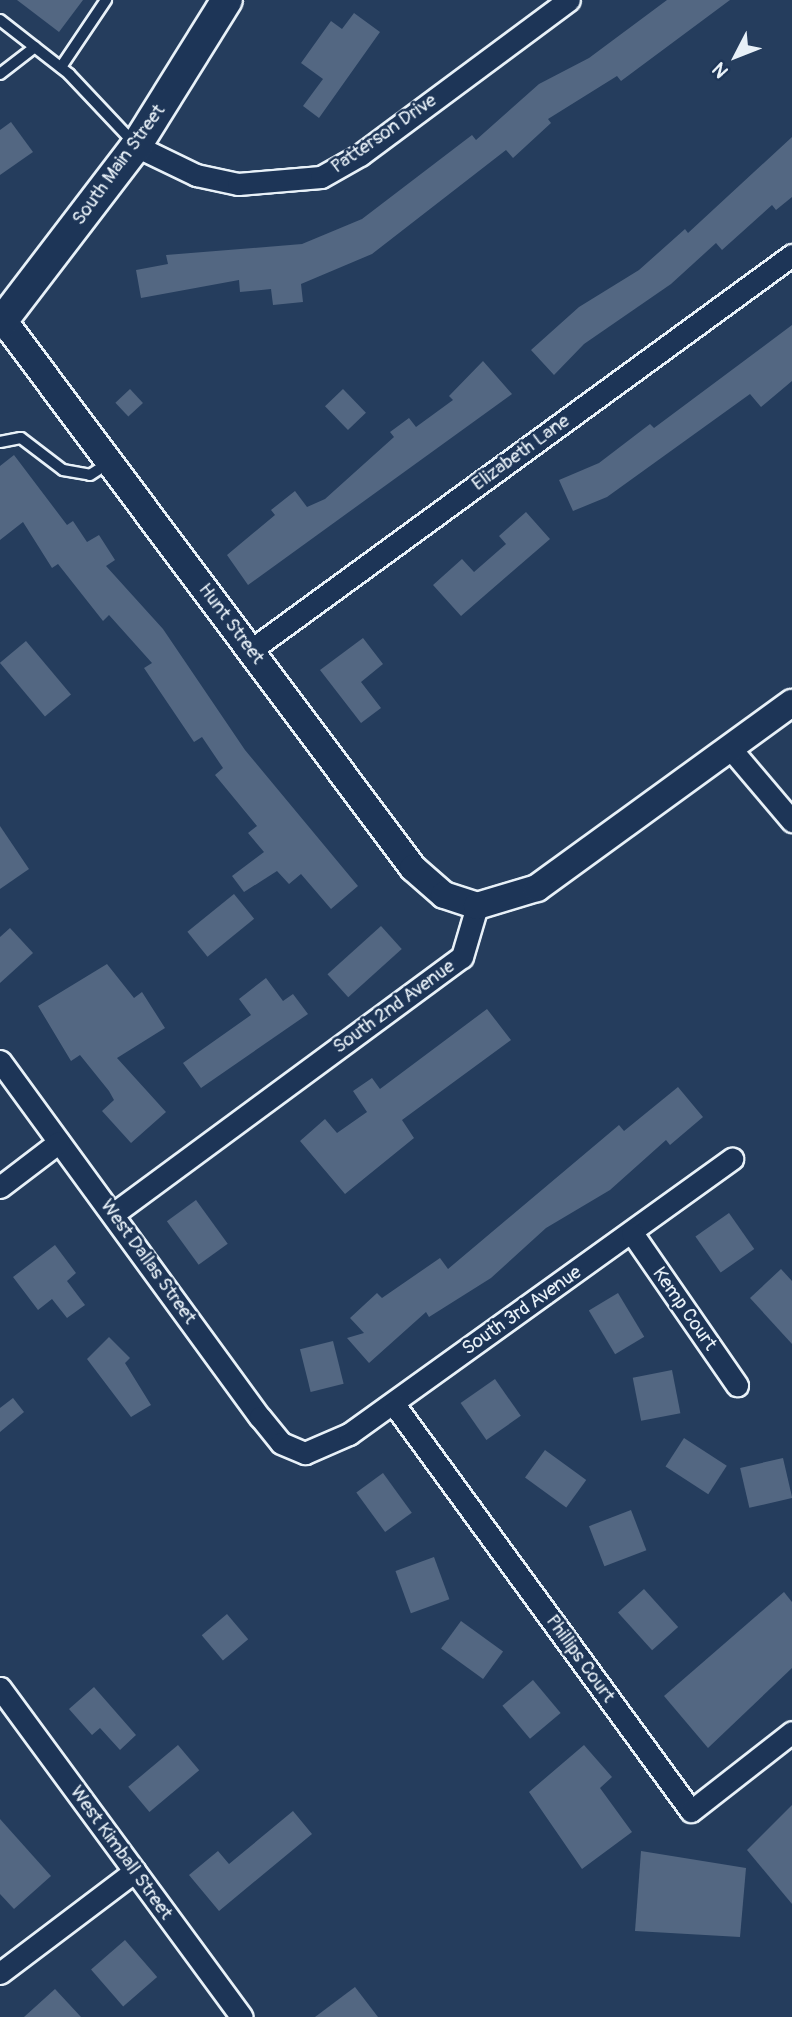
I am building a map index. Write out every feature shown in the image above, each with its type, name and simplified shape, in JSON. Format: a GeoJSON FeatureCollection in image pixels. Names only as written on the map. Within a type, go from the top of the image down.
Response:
{"type":"FeatureCollection","features":[{"type":"Feature","properties":{"kind":"main road","name":"South Main Street"},"geometry":{"type":"LineString","coordinates":[[1,318],[136,146],[227,0]]}},
{"type":"Feature","properties":{"kind":"street","name":"Patterson Drive"},"geometry":{"type":"LineString","coordinates":[[136,146],[196,175],[238,184],[321,177],[360,156],[569,0]]}},
{"type":"Feature","properties":{"kind":"street","name":"Elizabeth Lane"},"geometry":{"type":"LineString","coordinates":[[251,650],[792,255]]}},
{"type":"Feature","properties":{"kind":"street","name":"Hunt Street"},"geometry":{"type":"LineString","coordinates":[[1,318],[413,868],[444,895],[477,906]]}},
{"type":"Feature","properties":{"kind":"street"},"geometry":{"type":"LineString","coordinates":[[477,906],[537,888],[792,703]]}},
{"type":"Feature","properties":{"kind":"street"},"geometry":{"type":"LineString","coordinates":[[730,748],[792,821]]}},
{"type":"Feature","properties":{"kind":"street","name":"South 2nd Avenue"},"geometry":{"type":"LineString","coordinates":[[113,1214],[462,957],[477,906]]}},
{"type":"Feature","properties":{"kind":"street","name":"West Dallas Street"},"geometry":{"type":"LineString","coordinates":[[0,1061],[260,1417],[281,1443],[305,1453]]}},
{"type":"Feature","properties":{"kind":"street"},"geometry":{"type":"LineString","coordinates":[[0,1187],[60,1142]]}},
{"type":"Feature","properties":{"kind":"street","name":"South 3rd Avenue"},"geometry":{"type":"LineString","coordinates":[[305,1453],[329,1446],[393,1403],[632,1233],[732,1158]]}},
{"type":"Feature","properties":{"kind":"street","name":"Kemp Court"},"geometry":{"type":"LineString","coordinates":[[632,1233],[737,1385]]}},
{"type":"Feature","properties":{"kind":"street","name":"Phillips Court"},"geometry":{"type":"LineString","coordinates":[[393,1403],[691,1811],[792,1732]]}},
{"type":"Feature","properties":{"kind":"street","name":"West Kimball Street"},"geometry":{"type":"LineString","coordinates":[[0,1688],[243,2017]]}},
{"type":"Feature","properties":{"kind":"street"},"geometry":{"type":"LineString","coordinates":[[0,1973],[135,1871]]}},
{"type":"Feature","properties":{"kind":"lane"},"geometry":{"type":"LineString","coordinates":[[61,67],[106,0]]}},
{"type":"Feature","properties":{"kind":"lane"},"geometry":{"type":"LineString","coordinates":[[0,20],[61,67],[136,146]]}},
{"type":"Feature","properties":{"kind":"lane"},"geometry":{"type":"LineString","coordinates":[[0,74],[36,47]]}},
{"type":"Feature","properties":{"kind":"lane"},"geometry":{"type":"LineString","coordinates":[[0,442],[22,438],[63,470],[90,475],[110,462]]}},
{"type":"Feature","properties":{"kind":"building"},"geometry":{"type":"Polygon","coordinates":[[[17,0],[83,0],[59,32],[17,0]]]}},
{"type":"Feature","properties":{"kind":"building"},"geometry":{"type":"Polygon","coordinates":[[[667,0],[730,0],[621,81],[617,76],[548,119],[551,123],[513,158],[506,150],[372,254],[301,284],[303,302],[273,305],[271,289],[240,292],[239,280],[141,298],[136,270],[168,264],[166,255],[302,244],[362,219],[472,135],[476,140],[539,84],[589,58],[667,0]]]}},
{"type":"Feature","properties":{"kind":"building"},"geometry":{"type":"Polygon","coordinates":[[[354,13],[380,32],[319,118],[303,106],[323,79],[301,63],[331,21],[342,29],[354,13]]]}},
{"type":"Feature","properties":{"kind":"building"},"geometry":{"type":"Polygon","coordinates":[[[11,122],[33,152],[0,175],[0,130],[11,122]]]}},
{"type":"Feature","properties":{"kind":"building"},"geometry":{"type":"Polygon","coordinates":[[[792,137],[792,197],[776,210],[772,205],[722,250],[716,243],[671,284],[584,344],[554,375],[531,350],[579,307],[639,270],[685,229],[688,233],[792,137]]]}},
{"type":"Feature","properties":{"kind":"building"},"geometry":{"type":"Polygon","coordinates":[[[792,325],[792,381],[761,407],[750,394],[607,497],[573,511],[559,480],[599,463],[650,424],[654,428],[792,325]]]}},
{"type":"Feature","properties":{"kind":"building"},"geometry":{"type":"Polygon","coordinates":[[[483,361],[512,394],[248,585],[227,555],[275,515],[271,510],[295,491],[307,507],[325,499],[394,437],[390,432],[409,418],[416,427],[453,400],[449,396],[483,361]]]}},
{"type":"Feature","properties":{"kind":"building"},"geometry":{"type":"Polygon","coordinates":[[[130,389],[143,403],[128,417],[115,403],[130,389]]]}},
{"type":"Feature","properties":{"kind":"building"},"geometry":{"type":"Polygon","coordinates":[[[343,389],[366,413],[348,430],[325,406],[343,389]]]}},
{"type":"Feature","properties":{"kind":"building"},"geometry":{"type":"Polygon","coordinates":[[[14,455],[67,525],[73,521],[87,542],[99,535],[115,560],[106,566],[163,629],[245,750],[358,886],[331,909],[301,874],[289,884],[277,871],[244,892],[232,876],[264,852],[248,833],[257,826],[215,775],[223,768],[202,737],[194,742],[144,668],[152,663],[109,615],[103,621],[58,564],[52,568],[23,522],[0,540],[0,466],[14,455]]]}},
{"type":"Feature","properties":{"kind":"building"},"geometry":{"type":"Polygon","coordinates":[[[526,512],[550,539],[461,616],[433,585],[462,559],[474,572],[506,544],[499,536],[526,512]]]}},
{"type":"Feature","properties":{"kind":"building"},"geometry":{"type":"Polygon","coordinates":[[[363,638],[383,664],[361,682],[381,708],[361,723],[320,670],[363,638]]]}},
{"type":"Feature","properties":{"kind":"building"},"geometry":{"type":"Polygon","coordinates":[[[26,641],[71,695],[45,716],[0,663],[26,641]]]}},
{"type":"Feature","properties":{"kind":"building"},"geometry":{"type":"Polygon","coordinates":[[[0,826],[29,869],[0,889],[0,826]]]}},
{"type":"Feature","properties":{"kind":"building"},"geometry":{"type":"Polygon","coordinates":[[[234,894],[254,919],[208,957],[187,932],[234,894]]]}},
{"type":"Feature","properties":{"kind":"building"},"geometry":{"type":"Polygon","coordinates":[[[381,926],[402,949],[348,997],[327,974],[381,926]]]}},
{"type":"Feature","properties":{"kind":"building"},"geometry":{"type":"Polygon","coordinates":[[[10,928],[33,953],[0,983],[0,937],[10,928]]]}},
{"type":"Feature","properties":{"kind":"building"},"geometry":{"type":"Polygon","coordinates":[[[107,964],[134,998],[142,992],[165,1028],[117,1058],[166,1112],[131,1143],[102,1111],[114,1100],[109,1091],[80,1055],[71,1061],[38,1006],[107,964]]]}},
{"type":"Feature","properties":{"kind":"building"},"geometry":{"type":"Polygon","coordinates":[[[266,978],[283,1001],[293,994],[308,1014],[201,1088],[183,1063],[251,1015],[239,999],[266,978]]]}},
{"type":"Feature","properties":{"kind":"building"},"geometry":{"type":"Polygon","coordinates":[[[487,1009],[511,1040],[402,1120],[414,1138],[345,1194],[300,1141],[325,1119],[337,1133],[367,1112],[353,1091],[372,1078],[380,1089],[487,1009]]]}},
{"type":"Feature","properties":{"kind":"building"},"geometry":{"type":"Polygon","coordinates":[[[678,1087],[703,1117],[670,1145],[666,1140],[610,1190],[546,1228],[491,1278],[429,1317],[426,1312],[369,1363],[347,1338],[364,1333],[350,1318],[377,1293],[382,1298],[440,1258],[448,1269],[619,1125],[624,1131],[678,1087]]]}},
{"type":"Feature","properties":{"kind":"building"},"geometry":{"type":"Polygon","coordinates":[[[196,1200],[228,1244],[199,1265],[167,1221],[196,1200]]]}},
{"type":"Feature","properties":{"kind":"building"},"geometry":{"type":"Polygon","coordinates":[[[729,1213],[754,1249],[721,1273],[695,1237],[729,1213]]]}},
{"type":"Feature","properties":{"kind":"building"},"geometry":{"type":"Polygon","coordinates":[[[55,1245],[76,1273],[67,1281],[85,1305],[67,1318],[52,1299],[38,1310],[13,1277],[55,1245]]]}},
{"type":"Feature","properties":{"kind":"building"},"geometry":{"type":"Polygon","coordinates":[[[781,1269],[792,1281],[792,1344],[750,1298],[781,1269]]]}},
{"type":"Feature","properties":{"kind":"building"},"geometry":{"type":"Polygon","coordinates":[[[618,1293],[644,1337],[615,1354],[589,1311],[618,1293]]]}},
{"type":"Feature","properties":{"kind":"building"},"geometry":{"type":"Polygon","coordinates":[[[109,1337],[130,1358],[125,1363],[151,1405],[131,1417],[87,1359],[109,1337]]]}},
{"type":"Feature","properties":{"kind":"building"},"geometry":{"type":"Polygon","coordinates":[[[333,1341],[344,1384],[311,1392],[300,1349],[333,1341]]]}},
{"type":"Feature","properties":{"kind":"building"},"geometry":{"type":"Polygon","coordinates":[[[672,1370],[680,1413],[641,1421],[633,1378],[672,1370]]]}},
{"type":"Feature","properties":{"kind":"building"},"geometry":{"type":"Polygon","coordinates":[[[495,1379],[521,1416],[486,1440],[461,1403],[495,1379]]]}},
{"type":"Feature","properties":{"kind":"building"},"geometry":{"type":"Polygon","coordinates":[[[13,1398],[24,1412],[0,1432],[0,1408],[13,1398]]]}},
{"type":"Feature","properties":{"kind":"building"},"geometry":{"type":"Polygon","coordinates":[[[684,1438],[727,1466],[708,1494],[665,1467],[684,1438]]]}},
{"type":"Feature","properties":{"kind":"building"},"geometry":{"type":"Polygon","coordinates":[[[545,1450],[586,1480],[566,1507],[525,1478],[545,1450]]]}},
{"type":"Feature","properties":{"kind":"building"},"geometry":{"type":"Polygon","coordinates":[[[783,1458],[792,1498],[749,1508],[740,1468],[783,1458]]]}},
{"type":"Feature","properties":{"kind":"building"},"geometry":{"type":"Polygon","coordinates":[[[383,1473],[412,1513],[385,1532],[356,1492],[383,1473]]]}},
{"type":"Feature","properties":{"kind":"building"},"geometry":{"type":"Polygon","coordinates":[[[631,1510],[646,1550],[604,1566],[589,1526],[631,1510]]]}},
{"type":"Feature","properties":{"kind":"building"},"geometry":{"type":"Polygon","coordinates":[[[434,1557],[449,1599],[411,1613],[395,1571],[434,1557]]]}},
{"type":"Feature","properties":{"kind":"building"},"geometry":{"type":"Polygon","coordinates":[[[644,1589],[678,1627],[652,1650],[618,1612],[644,1589]]]}},
{"type":"Feature","properties":{"kind":"building"},"geometry":{"type":"Polygon","coordinates":[[[784,1592],[792,1602],[792,1668],[708,1748],[664,1696],[784,1592]]]}},
{"type":"Feature","properties":{"kind":"building"},"geometry":{"type":"Polygon","coordinates":[[[227,1614],[248,1639],[223,1660],[202,1635],[227,1614]]]}},
{"type":"Feature","properties":{"kind":"building"},"geometry":{"type":"Polygon","coordinates":[[[461,1621],[503,1652],[483,1679],[441,1649],[461,1621]]]}},
{"type":"Feature","properties":{"kind":"building"},"geometry":{"type":"Polygon","coordinates":[[[533,1680],[561,1713],[530,1739],[502,1706],[533,1680]]]}},
{"type":"Feature","properties":{"kind":"building"},"geometry":{"type":"Polygon","coordinates":[[[94,1687],[136,1735],[120,1750],[100,1728],[92,1735],[69,1709],[94,1687]]]}},
{"type":"Feature","properties":{"kind":"building"},"geometry":{"type":"Polygon","coordinates":[[[178,1745],[199,1770],[149,1812],[128,1787],[178,1745]]]}},
{"type":"Feature","properties":{"kind":"building"},"geometry":{"type":"Polygon","coordinates":[[[584,1745],[612,1777],[600,1788],[632,1832],[582,1869],[529,1792],[584,1745]]]}},
{"type":"Feature","properties":{"kind":"building"},"geometry":{"type":"Polygon","coordinates":[[[792,1805],[792,1904],[747,1850],[792,1805]]]}},
{"type":"Feature","properties":{"kind":"building"},"geometry":{"type":"Polygon","coordinates":[[[293,1811],[312,1834],[219,1911],[189,1875],[218,1851],[229,1864],[293,1811]]]}},
{"type":"Feature","properties":{"kind":"building"},"geometry":{"type":"Polygon","coordinates":[[[0,1819],[51,1876],[14,1909],[0,1894],[0,1819]]]}},
{"type":"Feature","properties":{"kind":"building"},"geometry":{"type":"Polygon","coordinates":[[[641,1851],[746,1868],[740,1937],[635,1931],[641,1851]]]}},
{"type":"Feature","properties":{"kind":"building"},"geometry":{"type":"Polygon","coordinates":[[[125,1940],[157,1977],[123,2007],[91,1970],[125,1940]]]}},
{"type":"Feature","properties":{"kind":"building"},"geometry":{"type":"Polygon","coordinates":[[[355,1987],[378,2017],[315,2017],[355,1987]]]}},
{"type":"Feature","properties":{"kind":"building"},"geometry":{"type":"Polygon","coordinates":[[[55,1989],[81,2017],[24,2017],[55,1989]]]}}]}
